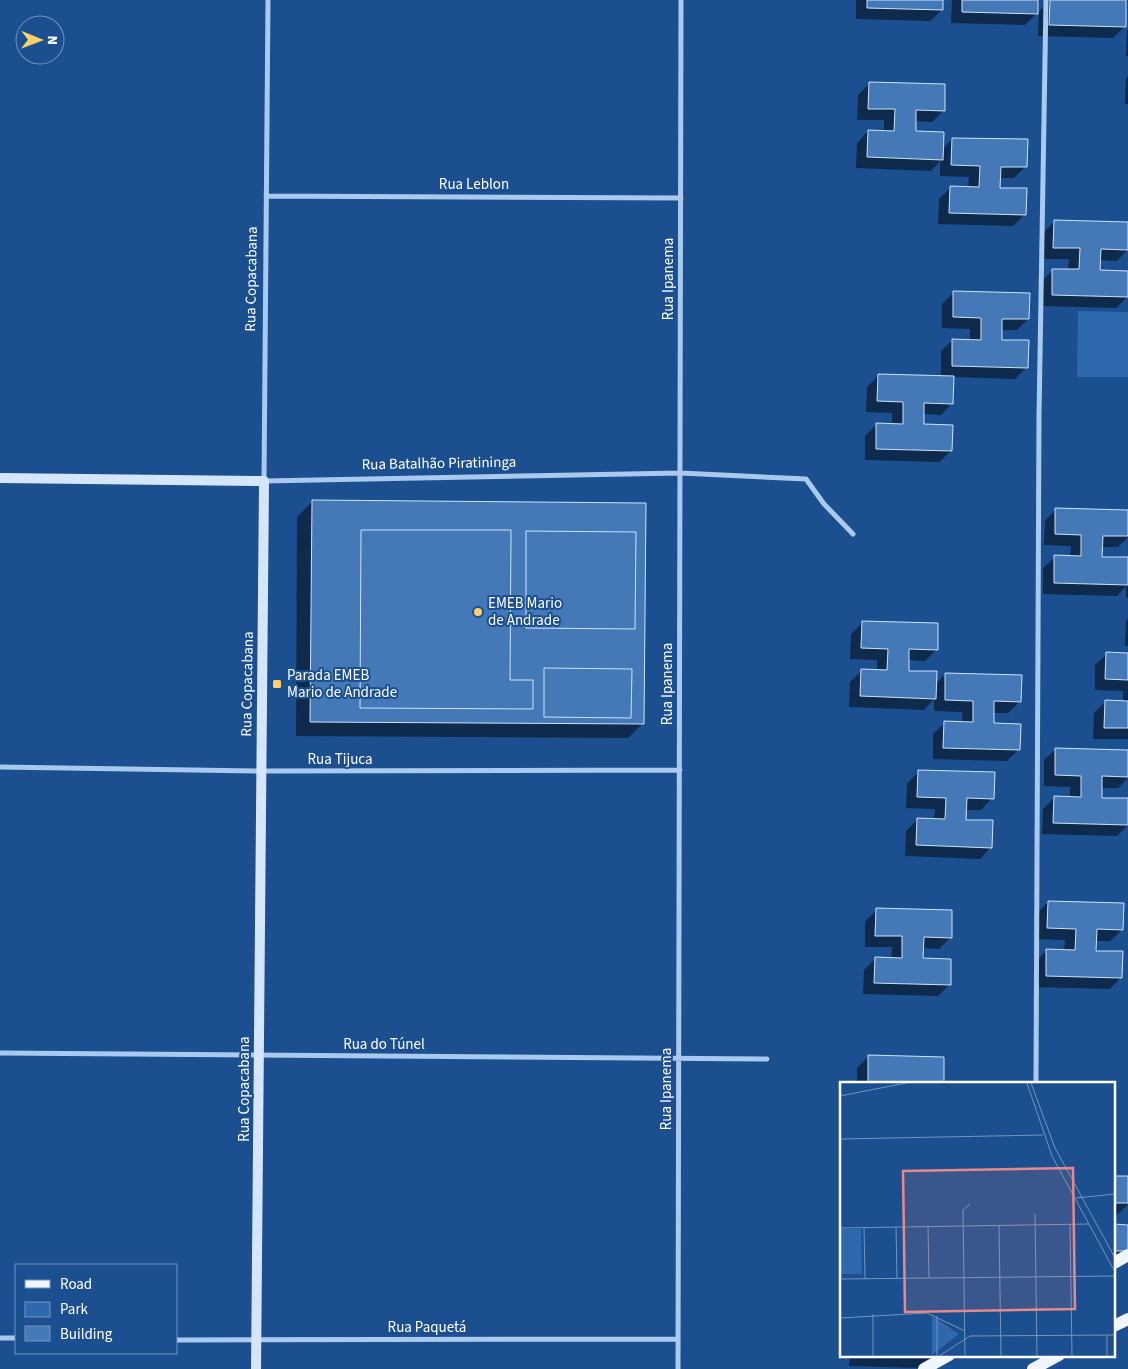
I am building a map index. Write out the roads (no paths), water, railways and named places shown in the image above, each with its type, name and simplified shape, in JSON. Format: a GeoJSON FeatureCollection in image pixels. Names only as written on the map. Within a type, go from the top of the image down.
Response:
{"type":"FeatureCollection","features":[{"type":"Feature","properties":{"kind":"main road"},"geometry":{"type":"LineString","coordinates":[[1116,1262],[1128,1255]]}},
{"type":"Feature","properties":{"kind":"main road"},"geometry":{"type":"LineString","coordinates":[[1116,1325],[1128,1319]]}},
{"type":"Feature","properties":{"kind":"main road"},"geometry":{"type":"LineString","coordinates":[[924,1369],[947,1356]]}},
{"type":"Feature","properties":{"kind":"main road"},"geometry":{"type":"LineString","coordinates":[[1033,1369],[1057,1356]]}},
{"type":"Feature","properties":{"kind":"street","name":"Rua Copacabana"},"geometry":{"type":"LineString","coordinates":[[256,1369],[268,0]]}},
{"type":"Feature","properties":{"kind":"street","name":"Rua Ipanema"},"geometry":{"type":"LineString","coordinates":[[678,1369],[682,0]]}},
{"type":"Feature","properties":{"kind":"street"},"geometry":{"type":"LineString","coordinates":[[1036,1082],[1039,426],[1046,0]]}},
{"type":"Feature","properties":{"kind":"street","name":"Rua Leblon"},"geometry":{"type":"LineString","coordinates":[[266,196],[681,198]]}},
{"type":"Feature","properties":{"kind":"street","name":"Rua Batalhão Piratininga"},"geometry":{"type":"LineString","coordinates":[[0,478],[264,481],[680,473],[806,479],[824,504],[853,534]]}},
{"type":"Feature","properties":{"kind":"street","name":"Rua Tijuca"},"geometry":{"type":"LineString","coordinates":[[0,767],[261,771],[680,770]]}},
{"type":"Feature","properties":{"kind":"street","name":"Rua do Túnel"},"geometry":{"type":"LineString","coordinates":[[0,1053],[768,1059]]}},
{"type":"Feature","properties":{"kind":"street"},"geometry":{"type":"LineString","coordinates":[[0,1338],[15,1338]]}},
{"type":"Feature","properties":{"kind":"street","name":"Rua Paquetá"},"geometry":{"type":"LineString","coordinates":[[178,1340],[678,1339]]}},
{"type":"Feature","properties":{"kind":"place","name":"EMEB Mario de Andrade"},"geometry":{"type":"Point","coordinates":[478,612]}},
{"type":"Feature","properties":{"kind":"place","name":"Parada EMEB Mario de Andrade"},"geometry":{"type":"Point","coordinates":[277,684]}}]}
